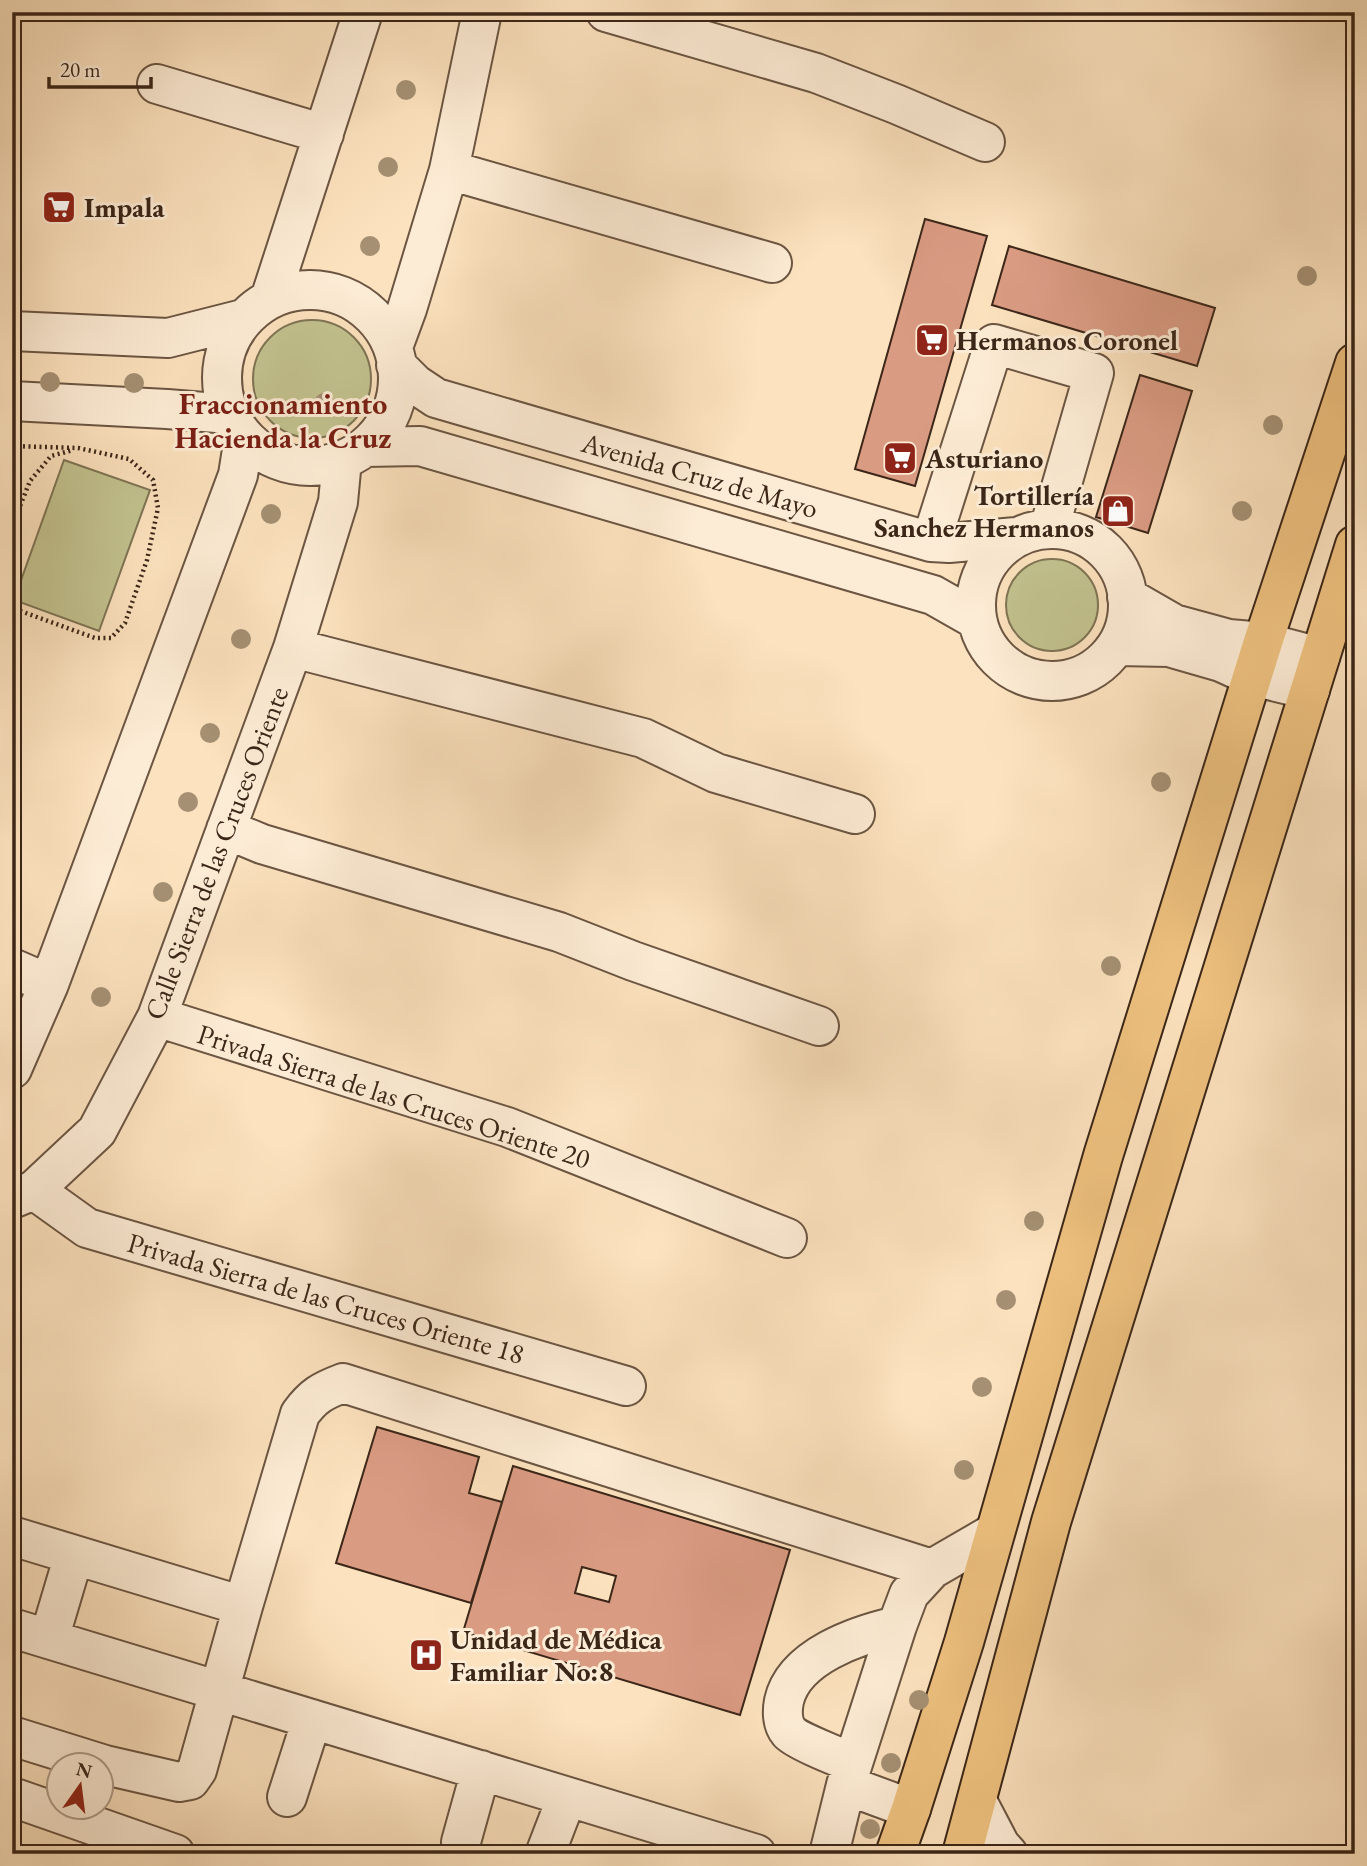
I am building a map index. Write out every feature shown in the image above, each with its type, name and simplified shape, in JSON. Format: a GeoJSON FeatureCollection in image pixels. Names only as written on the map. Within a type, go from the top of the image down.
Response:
{"type":"FeatureCollection","features":[{"type":"Feature","properties":{"kind":"main road"},"geometry":{"type":"LineString","coordinates":[[895,1854],[964,1642],[1103,1156],[1258,659],[1355,363]]}},
{"type":"Feature","properties":{"kind":"main road"},"geometry":{"type":"LineString","coordinates":[[962,1854],[1051,1522],[1355,545]]}},
{"type":"Feature","properties":{"kind":"main road"},"geometry":{"type":"LineString","coordinates":[[911,1809],[925,1807],[932,1801],[988,1648],[1017,1553],[1051,1522]]}},
{"type":"Feature","properties":{"kind":"main road"},"geometry":{"type":"LineString","coordinates":[[911,1809],[921,1821],[924,1834],[920,1854]]}},
{"type":"Feature","properties":{"kind":"street"},"geometry":{"type":"LineString","coordinates":[[12,1069],[49,984],[238,475],[237,426],[221,382],[226,348],[257,309],[324,134],[363,12]]}},
{"type":"Feature","properties":{"kind":"street"},"geometry":{"type":"LineString","coordinates":[[395,356],[449,170],[482,12]]}},
{"type":"Feature","properties":{"kind":"street"},"geometry":{"type":"LineString","coordinates":[[606,12],[816,74],[985,142]]}},
{"type":"Feature","properties":{"kind":"street"},"geometry":{"type":"LineString","coordinates":[[158,84],[324,134]]}},
{"type":"Feature","properties":{"kind":"street"},"geometry":{"type":"LineString","coordinates":[[449,170],[772,263]]}},
{"type":"Feature","properties":{"kind":"street"},"geometry":{"type":"LineString","coordinates":[[12,331],[169,338],[257,309],[302,289],[331,291],[358,303],[379,322],[395,356],[399,383],[389,419],[354,454],[316,466],[289,464],[265,454],[237,426],[167,408],[12,401]]}},
{"type":"Feature","properties":{"kind":"street"},"geometry":{"type":"LineString","coordinates":[[931,542],[994,344],[1094,373],[1032,533]]}},
{"type":"Feature","properties":{"kind":"street","name":"Avenida Cruz de Mayo"},"geometry":{"type":"LineString","coordinates":[[395,356],[415,384],[436,398],[931,542],[949,543],[1032,533]]}},
{"type":"Feature","properties":{"kind":"street","name":"Avenida Cruz de Mayo"},"geometry":{"type":"LineString","coordinates":[[354,454],[419,446],[933,595],[977,620]]}},
{"type":"Feature","properties":{"kind":"street","name":"Calle Sierra de las Cruces Oriente"},"geometry":{"type":"LineString","coordinates":[[23,1195],[97,1131],[157,1017],[293,648],[354,454]]}},
{"type":"Feature","properties":{"kind":"street"},"geometry":{"type":"LineString","coordinates":[[1057,529],[1078,533],[1097,543],[1112,557],[1126,585],[1128,617],[1117,646],[1094,668],[1067,680],[1037,680],[1009,668],[989,647],[977,620],[976,595],[983,572],[997,552],[1032,533],[1057,529]]}},
{"type":"Feature","properties":{"kind":"street"},"geometry":{"type":"LineString","coordinates":[[1127,597],[1174,624],[1230,639],[1258,659]]}},
{"type":"Feature","properties":{"kind":"street"},"geometry":{"type":"LineString","coordinates":[[1117,646],[1169,647],[1221,662],[1258,659],[1315,673]]}},
{"type":"Feature","properties":{"kind":"street"},"geometry":{"type":"LineString","coordinates":[[293,648],[643,738],[716,773],[855,814]]}},
{"type":"Feature","properties":{"kind":"street"},"geometry":{"type":"LineString","coordinates":[[226,829],[262,844],[559,932],[632,961],[819,1026]]}},
{"type":"Feature","properties":{"kind":"street"},"geometry":{"type":"LineString","coordinates":[[12,968],[49,984]]}},
{"type":"Feature","properties":{"kind":"street","name":"Privada Sierra de las Cruces Oriente 20"},"geometry":{"type":"LineString","coordinates":[[157,1017],[507,1127],[787,1238]]}},
{"type":"Feature","properties":{"kind":"street","name":"Privada Sierra de las Cruces Oriente 18"},"geometry":{"type":"LineString","coordinates":[[23,1195],[87,1228],[626,1386]]}},
{"type":"Feature","properties":{"kind":"street"},"geometry":{"type":"LineString","coordinates":[[12,1736],[105,1766],[179,1782],[190,1780],[197,1770],[300,1414],[322,1391],[343,1383],[932,1569]]}},
{"type":"Feature","properties":{"kind":"street"},"geometry":{"type":"LineString","coordinates":[[829,1854],[850,1774],[909,1594],[932,1569],[994,1533]]}},
{"type":"Feature","properties":{"kind":"street"},"geometry":{"type":"LineString","coordinates":[[12,1536],[243,1606]]}},
{"type":"Feature","properties":{"kind":"street"},"geometry":{"type":"LineString","coordinates":[[49,1639],[74,1555]]}},
{"type":"Feature","properties":{"kind":"street"},"geometry":{"type":"LineString","coordinates":[[897,1626],[872,1632],[832,1648],[797,1675],[785,1695],[782,1710],[790,1734],[850,1774],[911,1809]]}},
{"type":"Feature","properties":{"kind":"street"},"geometry":{"type":"LineString","coordinates":[[12,1628],[742,1852]]}},
{"type":"Feature","properties":{"kind":"street"},"geometry":{"type":"LineString","coordinates":[[287,1797],[312,1719]]}},
{"type":"Feature","properties":{"kind":"street"},"geometry":{"type":"LineString","coordinates":[[461,1842],[481,1770]]}},
{"type":"Feature","properties":{"kind":"street"},"geometry":{"type":"LineString","coordinates":[[12,1797],[175,1854]]}},
{"type":"Feature","properties":{"kind":"street"},"geometry":{"type":"LineString","coordinates":[[545,1854],[567,1797]]}},
{"type":"Feature","properties":{"kind":"street"},"geometry":{"type":"LineString","coordinates":[[977,1801],[1000,1845],[1008,1854]]}},
{"type":"Feature","properties":{"kind":"path"},"geometry":{"type":"LineString","coordinates":[[12,446],[78,448],[129,459],[153,480],[158,508],[147,560],[125,623],[111,638],[95,638],[12,608]]}},
{"type":"Feature","properties":{"kind":"path"},"geometry":{"type":"LineString","coordinates":[[12,526],[30,481],[51,456],[78,448]]}},
{"type":"Feature","properties":{"kind":"green space"},"geometry":{"type":"Polygon","coordinates":[[[312,320],[334,325],[354,337],[366,357],[371,379],[366,401],[354,421],[334,433],[312,438],[290,433],[270,421],[258,401],[253,379],[258,357],[270,337],[290,325],[312,320]]]}},
{"type":"Feature","properties":{"kind":"green space"},"geometry":{"type":"Polygon","coordinates":[[[64,460],[150,490],[99,631],[14,600],[64,460]]]}},
{"type":"Feature","properties":{"kind":"green space"},"geometry":{"type":"Polygon","coordinates":[[[1052,559],[1070,563],[1084,573],[1094,587],[1098,605],[1094,623],[1084,637],[1070,647],[1052,651],[1034,647],[1020,637],[1010,623],[1006,605],[1010,587],[1020,573],[1034,563],[1052,559]]]}},
{"type":"Feature","properties":{"kind":"building"},"geometry":{"type":"Polygon","coordinates":[[[925,219],[987,236],[915,486],[855,469],[925,219]]]}},
{"type":"Feature","properties":{"kind":"building"},"geometry":{"type":"Polygon","coordinates":[[[1009,246],[1215,308],[1197,366],[992,305],[1009,246]]]}},
{"type":"Feature","properties":{"kind":"building"},"geometry":{"type":"Polygon","coordinates":[[[1140,375],[1192,391],[1148,533],[1096,517],[1140,375]]]}},
{"type":"Feature","properties":{"kind":"building"},"geometry":{"type":"Polygon","coordinates":[[[377,1427],[479,1457],[469,1493],[502,1502],[471,1603],[336,1563],[377,1427]]]}},
{"type":"Feature","properties":{"kind":"building"},"geometry":{"type":"Polygon","coordinates":[[[513,1466],[790,1550],[740,1715],[463,1632],[513,1466]],[[582,1567],[575,1593],[609,1602],[616,1576],[582,1567]]]}},
{"type":"Feature","properties":{"kind":"place","name":"Impala"},"geometry":{"type":"Point","coordinates":[59,207]}},
{"type":"Feature","properties":{"kind":"place","name":"Hermanos Coronel"},"geometry":{"type":"Point","coordinates":[932,340]}},
{"type":"Feature","properties":{"kind":"place","name":"Asturiano"},"geometry":{"type":"Point","coordinates":[900,458]}},
{"type":"Feature","properties":{"kind":"place","name":"Tortillería Sanchez Hermanos"},"geometry":{"type":"Point","coordinates":[1118,511]}},
{"type":"Feature","properties":{"kind":"place","name":"Unidad de Médica Familiar No:8"},"geometry":{"type":"Point","coordinates":[426,1655]}},
{"type":"Feature","properties":{"kind":"district","name":"Fraccionamiento Hacienda la Cruz"},"geometry":{"type":"Point","coordinates":[283,421]}}]}
